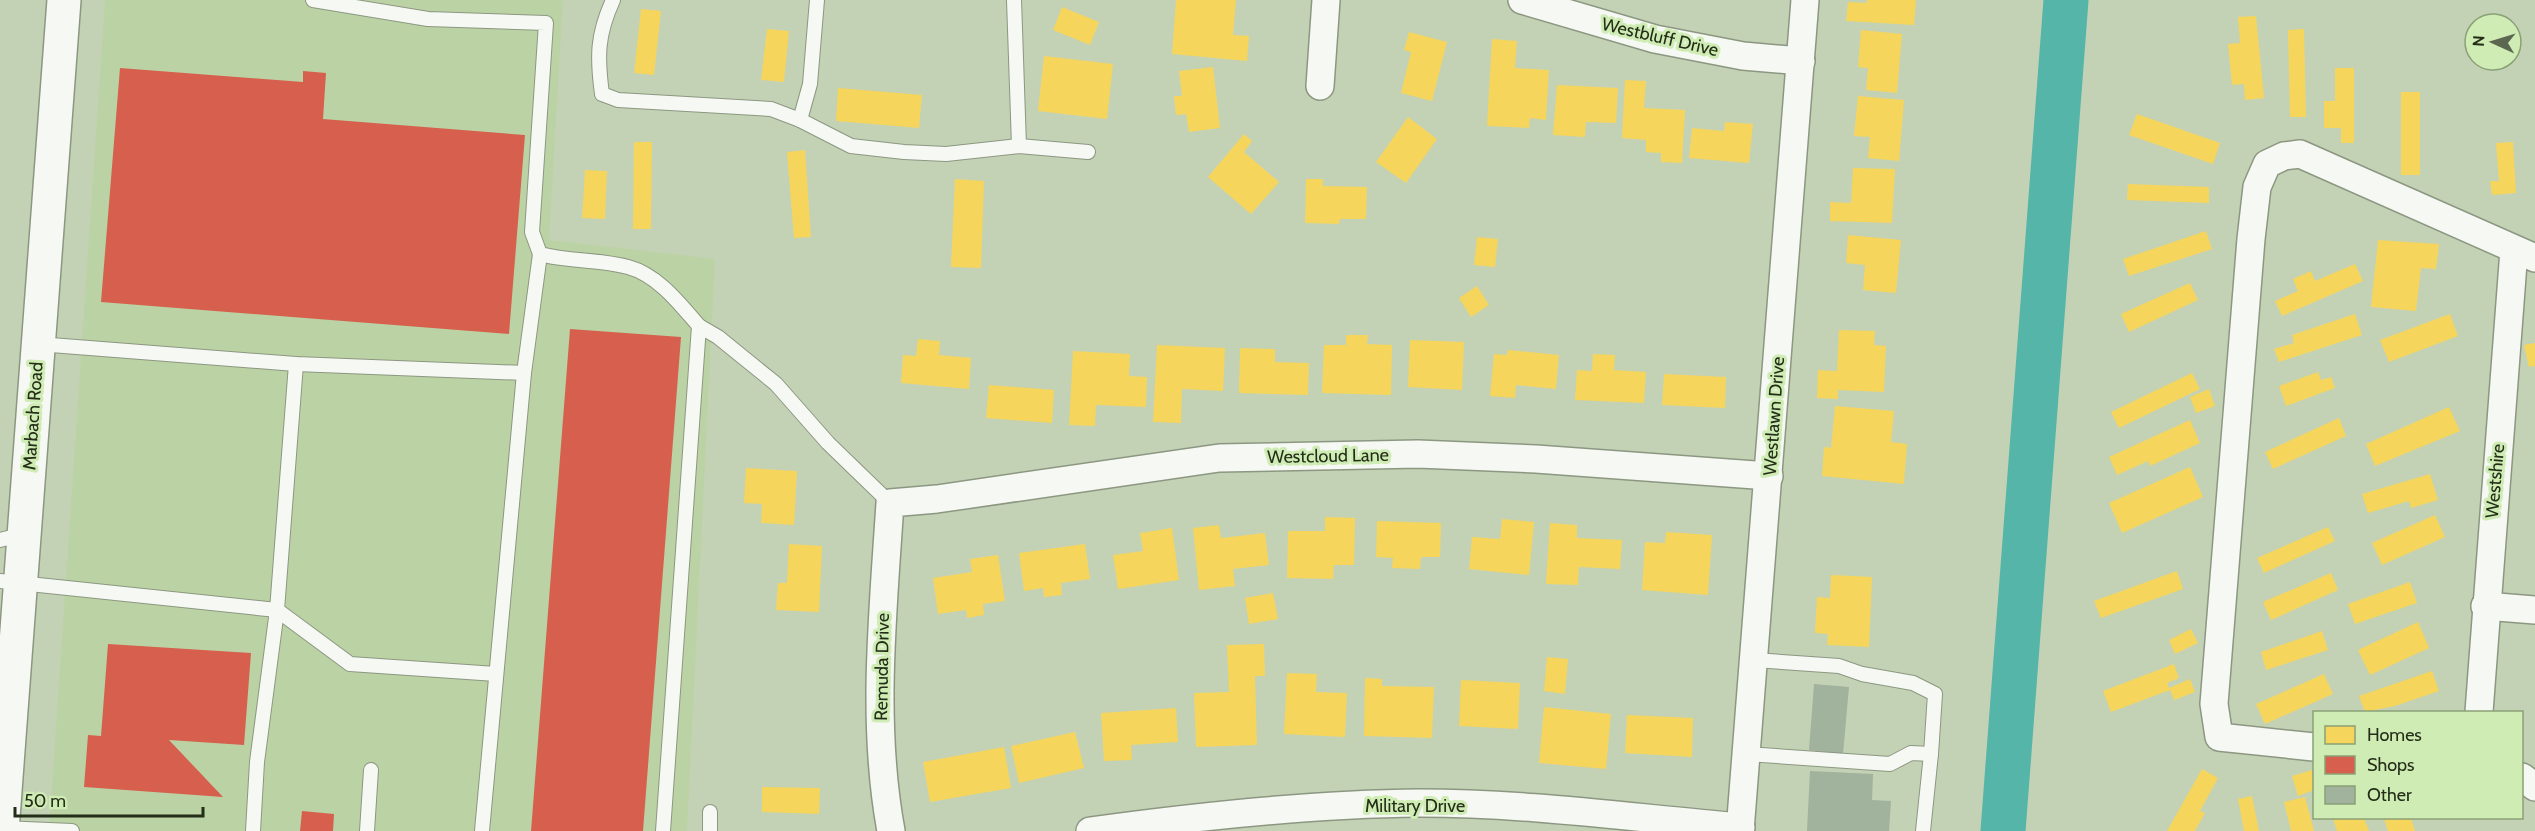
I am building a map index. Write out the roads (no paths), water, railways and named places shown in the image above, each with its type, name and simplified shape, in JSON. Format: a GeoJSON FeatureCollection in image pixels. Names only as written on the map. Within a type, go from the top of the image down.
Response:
{"type":"FeatureCollection","features":[{"type":"Feature","properties":{"kind":"street","name":"Marbach Road"},"geometry":{"type":"LineString","coordinates":[[2,829],[12,537],[38,344],[64,0]]}},
{"type":"Feature","properties":{"kind":"street"},"geometry":{"type":"LineString","coordinates":[[1320,86],[1326,0]]}},
{"type":"Feature","properties":{"kind":"street","name":"Westbluff Drive"},"geometry":{"type":"LineString","coordinates":[[1522,0],[1655,39],[1743,56],[1801,61]]}},
{"type":"Feature","properties":{"kind":"street","name":"Westlawn Drive"},"geometry":{"type":"LineString","coordinates":[[1741,829],[1805,0]]}},
{"type":"Feature","properties":{"kind":"street"},"geometry":{"type":"LineString","coordinates":[[2313,747],[2219,737],[2214,704],[2257,188],[2267,164],[2284,156],[2300,154],[2525,254]]}},
{"type":"Feature","properties":{"kind":"street","name":"Westshire"},"geometry":{"type":"LineString","coordinates":[[2479,711],[2485,606],[2525,254]]}},
{"type":"Feature","properties":{"kind":"street","name":"Westcloud Lane"},"geometry":{"type":"LineString","coordinates":[[890,503],[937,499],[1220,458],[1418,454],[1536,459],[1769,476]]}},
{"type":"Feature","properties":{"kind":"street","name":"Remuda Drive"},"geometry":{"type":"LineString","coordinates":[[890,503],[881,634],[881,699],[882,753],[891,831]]}},
{"type":"Feature","properties":{"kind":"street"},"geometry":{"type":"LineString","coordinates":[[2485,606],[2535,610]]}},
{"type":"Feature","properties":{"kind":"street"},"geometry":{"type":"LineString","coordinates":[[2523,778],[2535,787]]}},
{"type":"Feature","properties":{"kind":"street","name":"Military Drive"},"geometry":{"type":"LineString","coordinates":[[1090,831],[1169,820],[1306,808],[1420,803],[1516,808],[1741,829]]}},
{"type":"Feature","properties":{"kind":"lane"},"geometry":{"type":"LineString","coordinates":[[313,0],[428,19],[546,23],[532,232],[540,254],[524,373],[482,831]]}},
{"type":"Feature","properties":{"kind":"lane"},"geometry":{"type":"LineString","coordinates":[[614,0],[605,17],[598,49],[602,94],[635,102],[771,109],[800,120],[851,146],[946,154],[1019,146],[1088,152]]}},
{"type":"Feature","properties":{"kind":"lane"},"geometry":{"type":"LineString","coordinates":[[800,120],[810,84],[818,0]]}},
{"type":"Feature","properties":{"kind":"lane"},"geometry":{"type":"LineString","coordinates":[[1014,0],[1019,146]]}},
{"type":"Feature","properties":{"kind":"lane"},"geometry":{"type":"LineString","coordinates":[[540,254],[561,260],[628,267],[652,278],[678,301],[699,326],[718,337],[776,384],[828,443],[890,503]]}},
{"type":"Feature","properties":{"kind":"lane"},"geometry":{"type":"LineString","coordinates":[[663,831],[699,326]]}},
{"type":"Feature","properties":{"kind":"lane"},"geometry":{"type":"LineString","coordinates":[[38,344],[296,364],[524,373]]}},
{"type":"Feature","properties":{"kind":"lane"},"geometry":{"type":"LineString","coordinates":[[253,831],[257,762],[277,610],[296,364]]}},
{"type":"Feature","properties":{"kind":"lane"},"geometry":{"type":"LineString","coordinates":[[11,583],[277,610],[350,664],[496,674]]}},
{"type":"Feature","properties":{"kind":"lane"},"geometry":{"type":"LineString","coordinates":[[1754,660],[1839,666],[1862,674],[1913,683],[1935,694],[1923,831]]}},
{"type":"Feature","properties":{"kind":"lane"},"geometry":{"type":"LineString","coordinates":[[1747,754],[1890,764],[1911,753],[1931,754]]}},
{"type":"Feature","properties":{"kind":"lane"},"geometry":{"type":"LineString","coordinates":[[367,831],[371,770]]}},
{"type":"Feature","properties":{"kind":"lane"},"geometry":{"type":"LineString","coordinates":[[710,812],[710,831]]}},
{"type":"Feature","properties":{"kind":"lane"},"geometry":{"type":"LineString","coordinates":[[2,829],[72,831]]}},
{"type":"Feature","properties":{"kind":"waterway"},"geometry":{"type":"LineString","coordinates":[[2003,831],[2066,0]]}}]}
